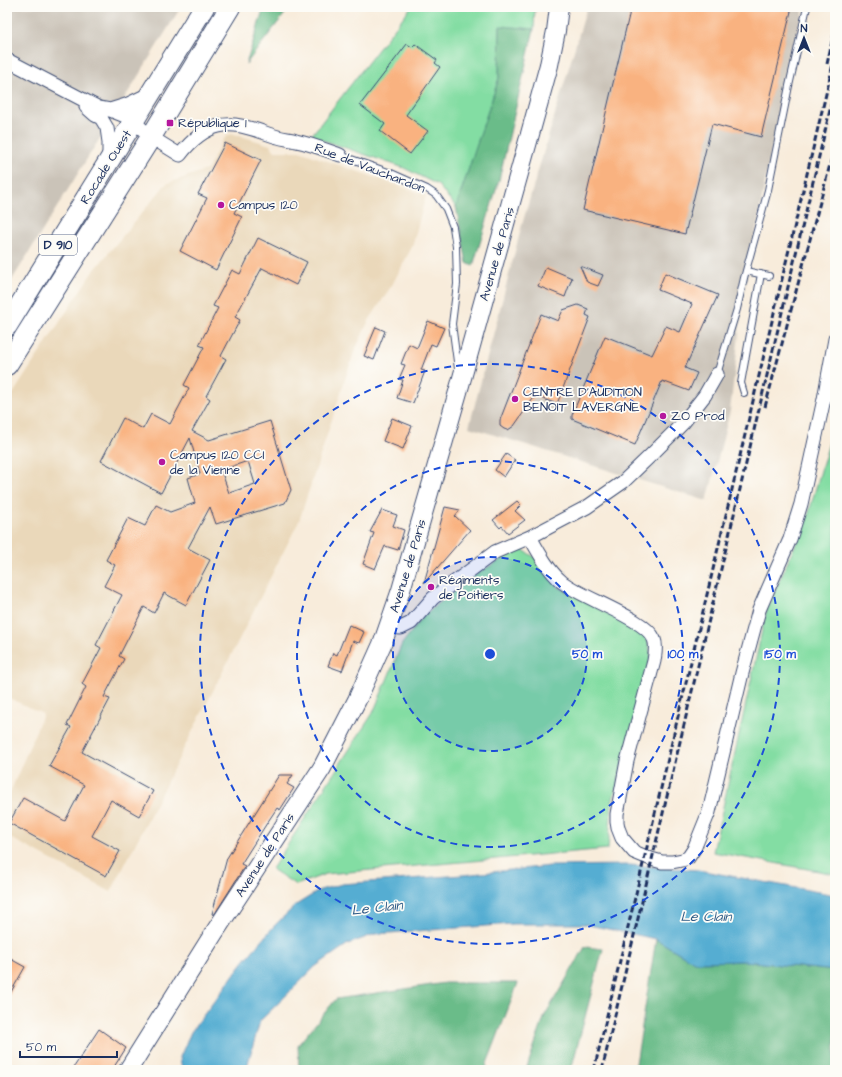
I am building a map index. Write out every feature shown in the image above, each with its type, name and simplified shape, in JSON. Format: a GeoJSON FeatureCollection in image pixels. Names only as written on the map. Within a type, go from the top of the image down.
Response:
{"type":"FeatureCollection","features":[{"type":"Feature","properties":{"kind":"main road","name":"Rocade Ouest"},"geometry":{"type":"LineString","coordinates":[[7,326],[204,7]]}},
{"type":"Feature","properties":{"kind":"main road","name":"Rocade Ouest"},"geometry":{"type":"LineString","coordinates":[[151,137],[230,7]]}},
{"type":"Feature","properties":{"kind":"main road","name":"Avenue de Paris"},"geometry":{"type":"LineString","coordinates":[[128,1070],[214,933],[322,768],[357,700],[388,627],[401,590],[460,385],[549,65],[559,7]]}},
{"type":"Feature","properties":{"kind":"main road","name":"D 910"},"geometry":{"type":"LineString","coordinates":[[7,365],[151,137]]}},
{"type":"Feature","properties":{"kind":"street"},"geometry":{"type":"LineString","coordinates":[[7,60],[76,97],[95,115],[105,114],[130,118],[131,126],[151,137]]}},
{"type":"Feature","properties":{"kind":"street"},"geometry":{"type":"LineString","coordinates":[[105,114],[126,106],[152,93]]}},
{"type":"Feature","properties":{"kind":"street"},"geometry":{"type":"LineString","coordinates":[[105,114],[109,142],[108,164]]}},
{"type":"Feature","properties":{"kind":"street","name":"Rue de Vauchardon"},"geometry":{"type":"LineString","coordinates":[[151,137],[180,155],[191,142],[203,132],[218,126],[243,126],[340,155]]}},
{"type":"Feature","properties":{"kind":"street"},"geometry":{"type":"LineString","coordinates":[[530,537],[549,568],[563,582],[582,594],[623,614],[642,626],[654,639],[656,651],[627,761],[617,814],[618,828],[622,838],[634,852],[641,856],[662,862],[688,858],[694,849],[709,812],[742,673],[759,610],[790,539],[801,504],[823,407],[835,339]]}},
{"type":"Feature","properties":{"kind":"street"},"geometry":{"type":"LineString","coordinates":[[388,627],[401,628],[411,623],[433,598],[495,552],[530,537],[587,508],[623,482],[683,423],[705,395],[717,374]]}},
{"type":"Feature","properties":{"kind":"lane"},"geometry":{"type":"LineString","coordinates":[[717,374],[737,310],[768,190],[807,7]]}},
{"type":"Feature","properties":{"kind":"lane","name":"Rue de Vauchardon"},"geometry":{"type":"LineString","coordinates":[[340,155],[391,173],[427,189],[436,195],[446,209],[453,227],[456,247],[457,284],[452,324],[460,385]]}},
{"type":"Feature","properties":{"kind":"lane"},"geometry":{"type":"LineString","coordinates":[[746,271],[769,276]]}},
{"type":"Feature","properties":{"kind":"lane"},"geometry":{"type":"LineString","coordinates":[[744,393],[741,383],[761,274]]}},
{"type":"Feature","properties":{"kind":"shaded area"},"geometry":{"type":"Polygon","coordinates":[[[7,7],[181,7],[7,288],[7,7]]]}},
{"type":"Feature","properties":{"kind":"shaded area"},"geometry":{"type":"Polygon","coordinates":[[[587,7],[804,7],[772,145],[743,299],[730,411],[707,501],[469,427],[523,221],[587,7]]]}},
{"type":"Feature","properties":{"kind":"shaded area","name":"Campus 120 CCI de la Vienne"},"geometry":{"type":"Polygon","coordinates":[[[234,134],[270,145],[275,151],[299,151],[426,195],[412,247],[392,285],[368,322],[353,355],[299,521],[111,892],[7,836],[7,800],[43,714],[7,697],[7,403],[91,274],[166,184],[208,169],[223,140],[228,135],[234,134]]]}},
{"type":"Feature","properties":{"kind":"green space"},"geometry":{"type":"Polygon","coordinates":[[[264,7],[290,7],[246,64],[264,7]]]}},
{"type":"Feature","properties":{"kind":"green space"},"geometry":{"type":"Polygon","coordinates":[[[411,7],[535,7],[534,29],[500,27],[499,78],[456,207],[438,185],[404,168],[311,136],[411,7]]]}},
{"type":"Feature","properties":{"kind":"green space"},"geometry":{"type":"Polygon","coordinates":[[[500,26],[534,29],[499,180],[473,266],[467,263],[456,207],[499,78],[500,26]]]}},
{"type":"Feature","properties":{"kind":"green space"},"geometry":{"type":"Polygon","coordinates":[[[835,422],[835,874],[713,852],[767,608],[807,519],[835,422]]]}},
{"type":"Feature","properties":{"kind":"green space"},"geometry":{"type":"Polygon","coordinates":[[[523,550],[536,558],[559,587],[640,631],[648,641],[651,656],[612,803],[608,849],[326,874],[296,885],[272,869],[373,713],[402,644],[424,615],[478,573],[516,551],[523,550]]]}},
{"type":"Feature","properties":{"kind":"green space"},"geometry":{"type":"Polygon","coordinates":[[[656,939],[694,962],[745,961],[835,971],[835,1070],[635,1070],[656,939]]]}},
{"type":"Feature","properties":{"kind":"green space"},"geometry":{"type":"Polygon","coordinates":[[[585,947],[603,949],[571,1070],[526,1070],[545,1015],[585,947]]]}},
{"type":"Feature","properties":{"kind":"green space"},"geometry":{"type":"Polygon","coordinates":[[[445,983],[518,983],[486,1066],[490,1070],[299,1070],[298,1045],[336,999],[445,983]]]}},
{"type":"Feature","properties":{"kind":"water","name":"Le Clain"},"geometry":{"type":"Polygon","coordinates":[[[629,865],[698,870],[835,895],[835,971],[745,961],[694,962],[656,939],[584,924],[513,924],[375,934],[348,944],[316,966],[260,1021],[246,1070],[182,1070],[180,1057],[191,1032],[244,961],[275,925],[296,905],[320,890],[342,884],[462,875],[550,866],[629,865]]]}},
{"type":"Feature","properties":{"kind":"building"},"geometry":{"type":"Polygon","coordinates":[[[631,7],[792,7],[761,137],[712,124],[685,234],[583,210],[631,7]]]}},
{"type":"Feature","properties":{"kind":"building"},"geometry":{"type":"Polygon","coordinates":[[[407,44],[412,47],[415,44],[437,60],[435,63],[440,67],[406,115],[428,131],[410,154],[380,131],[385,124],[360,105],[407,44]]]}},
{"type":"Feature","properties":{"kind":"building","name":"Campus 120"},"geometry":{"type":"Polygon","coordinates":[[[225,143],[261,160],[234,213],[242,217],[216,270],[180,251],[207,198],[198,194],[225,143]]]}},
{"type":"Feature","properties":{"kind":"building"},"geometry":{"type":"Polygon","coordinates":[[[258,238],[307,262],[296,285],[262,268],[235,317],[240,320],[221,356],[226,359],[206,396],[210,399],[192,431],[209,440],[270,421],[291,490],[285,503],[216,524],[210,507],[188,548],[210,560],[186,605],[164,593],[154,613],[144,607],[119,656],[124,659],[104,697],[110,699],[82,752],[153,791],[139,816],[111,800],[92,836],[120,851],[106,876],[9,823],[23,798],[65,821],[84,785],[49,766],[71,727],[67,725],[86,687],[82,684],[101,648],[96,645],[122,595],[104,586],[115,565],[106,560],[128,518],[145,526],[156,505],[170,512],[195,503],[188,478],[200,474],[190,438],[161,493],[101,461],[123,418],[143,429],[151,414],[170,424],[189,388],[184,385],[204,347],[199,345],[218,308],[213,306],[232,270],[240,274],[258,238]],[[248,461],[221,470],[229,493],[255,484],[248,461]]]}},
{"type":"Feature","properties":{"kind":"building"},"geometry":{"type":"Polygon","coordinates":[[[580,266],[603,275],[598,286],[587,282],[580,266]]]}},
{"type":"Feature","properties":{"kind":"building"},"geometry":{"type":"Polygon","coordinates":[[[546,267],[572,278],[565,297],[538,286],[546,267]]]}},
{"type":"Feature","properties":{"kind":"building"},"geometry":{"type":"Polygon","coordinates":[[[665,273],[718,295],[685,368],[697,373],[689,391],[662,381],[635,445],[572,419],[572,415],[605,336],[652,355],[666,326],[680,332],[692,304],[658,290],[665,273]]]}},
{"type":"Feature","properties":{"kind":"building"},"geometry":{"type":"Polygon","coordinates":[[[578,305],[588,309],[586,315],[590,317],[557,404],[535,396],[514,426],[508,430],[504,429],[500,426],[500,420],[541,314],[558,321],[563,310],[578,305]]]}},
{"type":"Feature","properties":{"kind":"building"},"geometry":{"type":"Polygon","coordinates":[[[428,321],[444,328],[436,346],[431,344],[421,370],[425,371],[413,403],[397,398],[403,380],[399,379],[405,365],[401,364],[409,344],[417,348],[428,321]]]}},
{"type":"Feature","properties":{"kind":"building"},"geometry":{"type":"Polygon","coordinates":[[[376,327],[385,331],[374,360],[364,356],[376,327]]]}},
{"type":"Feature","properties":{"kind":"building"},"geometry":{"type":"Polygon","coordinates":[[[392,418],[412,426],[403,449],[383,441],[392,418]]]}},
{"type":"Feature","properties":{"kind":"building"},"geometry":{"type":"Polygon","coordinates":[[[506,454],[515,460],[504,477],[495,470],[506,454]]]}},
{"type":"Feature","properties":{"kind":"building"},"geometry":{"type":"Polygon","coordinates":[[[517,501],[521,505],[515,511],[525,520],[508,533],[502,526],[500,528],[493,520],[517,501]]]}},
{"type":"Feature","properties":{"kind":"building"},"geometry":{"type":"Polygon","coordinates":[[[445,507],[460,510],[455,516],[470,530],[424,583],[445,507]]]}},
{"type":"Feature","properties":{"kind":"building"},"geometry":{"type":"Polygon","coordinates":[[[382,510],[397,515],[393,526],[404,530],[398,550],[385,546],[375,569],[363,564],[374,533],[370,532],[382,510]]]}},
{"type":"Feature","properties":{"kind":"building"},"geometry":{"type":"Polygon","coordinates":[[[349,625],[364,632],[359,643],[353,641],[342,671],[328,666],[333,653],[337,655],[349,625]]]}},
{"type":"Feature","properties":{"kind":"building"},"geometry":{"type":"Polygon","coordinates":[[[279,775],[293,775],[287,784],[294,788],[280,810],[277,808],[241,864],[245,866],[214,915],[212,914],[227,858],[279,775]]]}},
{"type":"Feature","properties":{"kind":"building"},"geometry":{"type":"Polygon","coordinates":[[[7,957],[25,967],[7,999],[7,957]]]}},
{"type":"Feature","properties":{"kind":"building"},"geometry":{"type":"Polygon","coordinates":[[[99,1029],[126,1048],[112,1070],[72,1070],[99,1029]]]}},
{"type":"Feature","properties":{"kind":"railway"},"geometry":{"type":"LineString","coordinates":[[827,64],[835,29]]}},
{"type":"Feature","properties":{"kind":"railway"},"geometry":{"type":"LineString","coordinates":[[594,1070],[835,56]]}},
{"type":"Feature","properties":{"kind":"railway"},"geometry":{"type":"LineString","coordinates":[[602,1070],[835,89]]}},
{"type":"Feature","properties":{"kind":"railway"},"geometry":{"type":"LineString","coordinates":[[765,407],[835,146]]}},
{"type":"Feature","properties":{"kind":"place","name":"République 1"},"geometry":{"type":"Point","coordinates":[170,123]}},
{"type":"Feature","properties":{"kind":"place","name":"Campus 120"},"geometry":{"type":"Point","coordinates":[221,205]}},
{"type":"Feature","properties":{"kind":"place","name":"CENTRE D'AUDITION BENOIT LAVERGNE"},"geometry":{"type":"Point","coordinates":[515,399]}},
{"type":"Feature","properties":{"kind":"place","name":"ZO Prod"},"geometry":{"type":"Point","coordinates":[663,416]}},
{"type":"Feature","properties":{"kind":"place","name":"Campus 120 CCI de la Vienne"},"geometry":{"type":"Point","coordinates":[162,462]}},
{"type":"Feature","properties":{"kind":"place","name":"Régiments de Poitiers"},"geometry":{"type":"Point","coordinates":[431,587]}}]}
